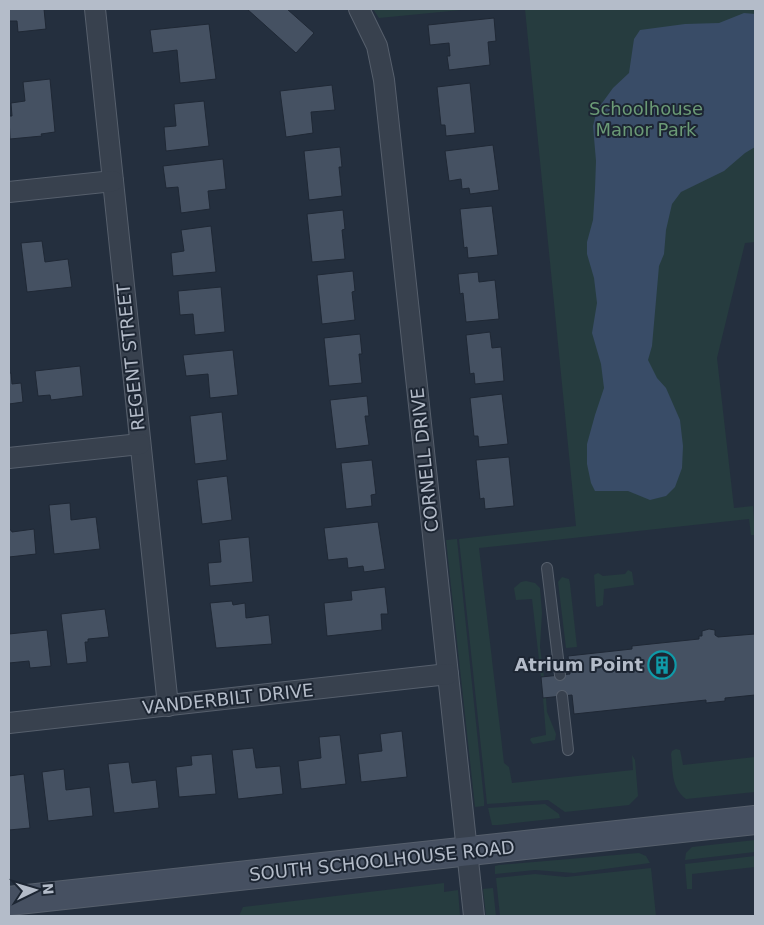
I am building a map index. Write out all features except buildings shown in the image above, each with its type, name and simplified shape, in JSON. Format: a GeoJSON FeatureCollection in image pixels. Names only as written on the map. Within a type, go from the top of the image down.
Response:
{"type":"FeatureCollection","features":[{"type":"Feature","properties":{"kind":"street","name":"REGENT STREET"},"geometry":{"type":"LineString","coordinates":[[95,9],[168,706]]}},
{"type":"Feature","properties":{"kind":"street","name":"CORNELL DRIVE"},"geometry":{"type":"LineString","coordinates":[[360,9],[377,46],[384,80],[474,916]]}},
{"type":"Feature","properties":{"kind":"street"},"geometry":{"type":"LineString","coordinates":[[9,192],[113,181]]}},
{"type":"Feature","properties":{"kind":"street"},"geometry":{"type":"LineString","coordinates":[[9,458],[140,444]]}},
{"type":"Feature","properties":{"kind":"street","name":"VANDERBILT DRIVE"},"geometry":{"type":"LineString","coordinates":[[9,723],[448,674]]}},
{"type":"Feature","properties":{"kind":"street","name":"SOUTH SCHOOLHOUSE ROAD"},"geometry":{"type":"LineString","coordinates":[[9,901],[755,820]]}},
{"type":"Feature","properties":{"kind":"lane"},"geometry":{"type":"LineString","coordinates":[[547,568],[560,675]]}},
{"type":"Feature","properties":{"kind":"lane"},"geometry":{"type":"LineString","coordinates":[[562,696],[568,750]]}},
{"type":"Feature","properties":{"kind":"green space"},"geometry":{"type":"Polygon","coordinates":[[[373,9],[471,9],[379,18],[373,9]]]}},
{"type":"Feature","properties":{"kind":"green space","name":"Schoolhouse Manor Park"},"geometry":{"type":"Polygon","coordinates":[[[525,9],[755,9],[755,242],[745,243],[717,358],[734,508],[753,506],[755,535],[751,535],[749,519],[479,548],[504,763],[509,767],[512,783],[633,770],[632,755],[635,760],[638,796],[629,805],[565,812],[548,800],[487,804],[459,539],[576,526],[525,9]]]}},
{"type":"Feature","properties":{"kind":"green space"},"geometry":{"type":"Polygon","coordinates":[[[457,539],[484,800],[484,806],[475,807],[446,540],[457,539]]]}},
{"type":"Feature","properties":{"kind":"green space"},"geometry":{"type":"Polygon","coordinates":[[[628,570],[632,572],[634,585],[604,589],[603,605],[596,606],[594,575],[598,573],[603,576],[625,574],[628,570]]]}},
{"type":"Feature","properties":{"kind":"green space"},"geometry":{"type":"Polygon","coordinates":[[[562,577],[569,579],[577,647],[566,648],[558,582],[562,577]]]}},
{"type":"Feature","properties":{"kind":"green space"},"geometry":{"type":"Polygon","coordinates":[[[521,582],[535,583],[540,588],[542,613],[540,647],[544,677],[541,677],[532,599],[516,600],[514,588],[521,582]]]}},
{"type":"Feature","properties":{"kind":"green space"},"geometry":{"type":"Polygon","coordinates":[[[543,698],[546,698],[547,712],[556,734],[555,740],[533,744],[530,740],[531,738],[546,735],[543,698]]]}},
{"type":"Feature","properties":{"kind":"green space"},"geometry":{"type":"Polygon","coordinates":[[[676,749],[680,750],[683,765],[755,757],[755,792],[686,799],[678,790],[674,779],[671,754],[676,749]]]}},
{"type":"Feature","properties":{"kind":"green space"},"geometry":{"type":"Polygon","coordinates":[[[545,804],[559,814],[560,818],[492,825],[488,808],[545,804]]]}},
{"type":"Feature","properties":{"kind":"green space"},"geometry":{"type":"Polygon","coordinates":[[[755,840],[755,852],[685,860],[686,853],[692,847],[755,840]]]}},
{"type":"Feature","properties":{"kind":"green space"},"geometry":{"type":"Polygon","coordinates":[[[639,853],[646,856],[650,863],[574,873],[535,870],[495,874],[495,866],[499,865],[639,853]]]}},
{"type":"Feature","properties":{"kind":"green space"},"geometry":{"type":"Polygon","coordinates":[[[755,856],[755,867],[692,874],[692,889],[687,889],[685,864],[755,856]]]}},
{"type":"Feature","properties":{"kind":"green space"},"geometry":{"type":"Polygon","coordinates":[[[651,868],[656,916],[500,916],[496,878],[535,874],[566,877],[651,868]]]}},
{"type":"Feature","properties":{"kind":"green space"},"geometry":{"type":"Polygon","coordinates":[[[444,883],[444,892],[458,890],[460,916],[239,916],[243,907],[444,883]]]}},
{"type":"Feature","properties":{"kind":"green space"},"geometry":{"type":"Polygon","coordinates":[[[493,888],[496,916],[486,916],[483,889],[493,888]]]}},
{"type":"Feature","properties":{"kind":"water"},"geometry":{"type":"Polygon","coordinates":[[[744,13],[755,14],[755,147],[724,171],[681,192],[672,204],[666,230],[664,254],[659,266],[652,346],[648,360],[657,378],[666,388],[680,420],[683,446],[682,468],[675,487],[666,496],[650,500],[628,491],[595,491],[591,483],[587,464],[587,444],[604,388],[601,364],[592,333],[597,303],[594,278],[587,254],[587,242],[593,220],[596,161],[593,126],[597,110],[613,88],[629,73],[634,39],[640,30],[685,24],[719,23],[744,13]]]}},
{"type":"Feature","properties":{"kind":"place","name":"Atrium Point"},"geometry":{"type":"Point","coordinates":[662,665]}}]}
